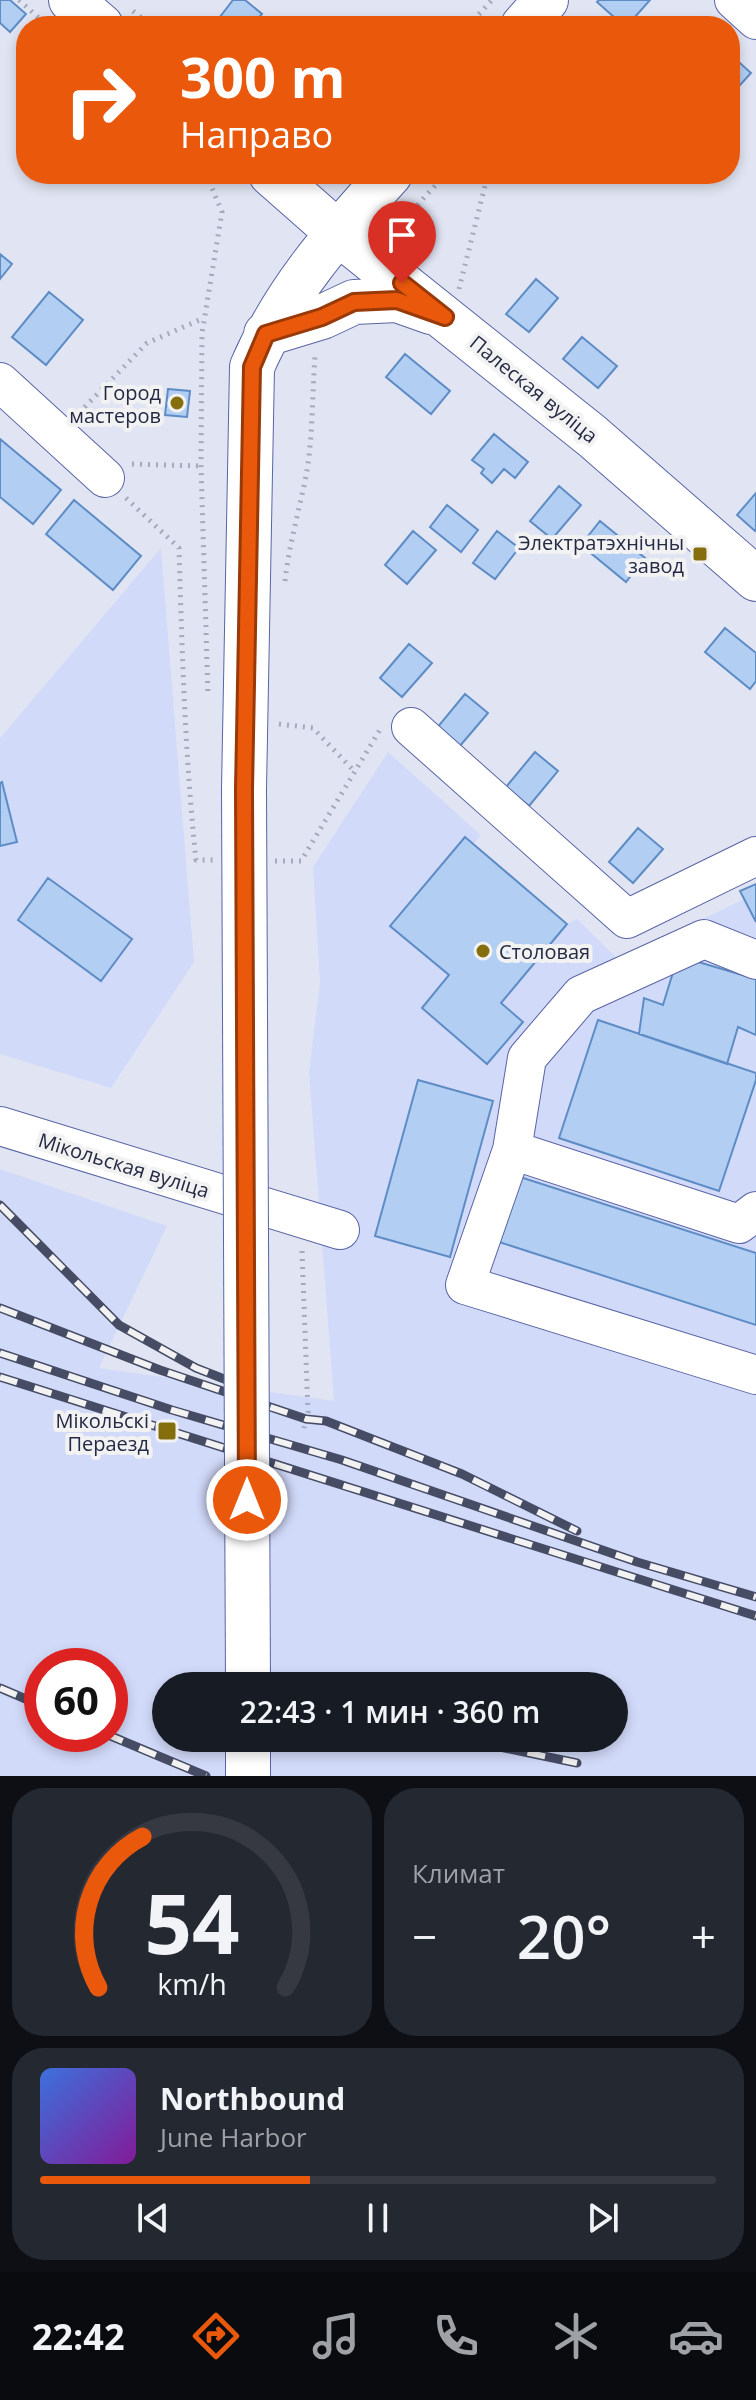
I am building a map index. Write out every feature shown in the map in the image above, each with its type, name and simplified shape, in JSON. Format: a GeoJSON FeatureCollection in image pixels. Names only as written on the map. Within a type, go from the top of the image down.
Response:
{"type":"FeatureCollection","features":[{"type":"Feature","properties":{"kind":"main road"},"geometry":{"type":"LineString","coordinates":[[71,0],[89,16]]}},
{"type":"Feature","properties":{"kind":"main road"},"geometry":{"type":"LineString","coordinates":[[532,16],[546,0]]}},
{"type":"Feature","properties":{"kind":"main road","name":"Палеская вуліца"},"geometry":{"type":"LineString","coordinates":[[282,184],[338,233],[451,306],[592,436],[756,579]]}},
{"type":"Feature","properties":{"kind":"main road"},"geometry":{"type":"LineString","coordinates":[[248,1672],[244,789],[252,367],[266,334],[299,281],[381,184]]}},
{"type":"Feature","properties":{"kind":"main road"},"geometry":{"type":"LineString","coordinates":[[266,334],[322,317],[354,302],[397,300],[451,306]]}},
{"type":"Feature","properties":{"kind":"main road"},"geometry":{"type":"LineString","coordinates":[[248,1752],[248,1776]]}},
{"type":"Feature","properties":{"kind":"street"},"geometry":{"type":"LineString","coordinates":[[734,0],[756,20]]}},
{"type":"Feature","properties":{"kind":"street"},"geometry":{"type":"LineString","coordinates":[[0,382],[105,478]]}},
{"type":"Feature","properties":{"kind":"street"},"geometry":{"type":"LineString","coordinates":[[411,727],[627,919],[756,856]]}},
{"type":"Feature","properties":{"kind":"street"},"geometry":{"type":"LineString","coordinates":[[756,960],[704,939],[581,995],[527,1058],[512,1150],[465,1285],[756,1375]]}},
{"type":"Feature","properties":{"kind":"street","name":"Мікольская вуліца"},"geometry":{"type":"LineString","coordinates":[[0,1126],[340,1230]]}},
{"type":"Feature","properties":{"kind":"street"},"geometry":{"type":"LineString","coordinates":[[512,1150],[739,1224],[756,1211]]}},
{"type":"Feature","properties":{"kind":"path"},"geometry":{"type":"LineString","coordinates":[[19,0],[37,16]]}},
{"type":"Feature","properties":{"kind":"path"},"geometry":{"type":"LineString","coordinates":[[477,16],[492,0]]}},
{"type":"Feature","properties":{"kind":"path"},"geometry":{"type":"LineString","coordinates":[[208,697],[201,466],[204,318],[222,212],[210,184]]}},
{"type":"Feature","properties":{"kind":"path"},"geometry":{"type":"LineString","coordinates":[[415,211],[438,184]]}},
{"type":"Feature","properties":{"kind":"path"},"geometry":{"type":"LineString","coordinates":[[451,306],[485,184]]}},
{"type":"Feature","properties":{"kind":"path"},"geometry":{"type":"LineString","coordinates":[[77,415],[147,343],[204,318]]}},
{"type":"Feature","properties":{"kind":"path"},"geometry":{"type":"LineString","coordinates":[[284,590],[307,472],[315,357],[322,348]]}},
{"type":"Feature","properties":{"kind":"path"},"geometry":{"type":"LineString","coordinates":[[279,737],[279,724],[313,728],[354,771]]}},
{"type":"Feature","properties":{"kind":"path"},"geometry":{"type":"LineString","coordinates":[[301,1218],[308,1412],[304,1428]]}},
{"type":"Feature","properties":{"kind":"shaded area"},"geometry":{"type":"Polygon","coordinates":[[[161,548],[194,962],[111,1088],[0,1054],[0,738],[161,548]]]}},
{"type":"Feature","properties":{"kind":"shaded area"},"geometry":{"type":"Polygon","coordinates":[[[388,752],[481,835],[473,845],[567,924],[577,919],[619,960],[744,899],[756,884],[756,1776],[0,1776],[0,1169],[167,1226],[99,1368],[334,1401],[309,1072],[320,983],[313,867],[388,752]]]}},
{"type":"Feature","properties":{"kind":"building"},"geometry":{"type":"Polygon","coordinates":[[[0,0],[10,0],[26,14],[16,16],[16,25],[10,32],[0,23],[0,0]]]}},
{"type":"Feature","properties":{"kind":"building"},"geometry":{"type":"Polygon","coordinates":[[[233,0],[245,0],[262,14],[260,16],[221,16],[233,0]]]}},
{"type":"Feature","properties":{"kind":"building"},"geometry":{"type":"Polygon","coordinates":[[[650,0],[636,16],[613,16],[597,2],[650,0]]]}},
{"type":"Feature","properties":{"kind":"building"},"geometry":{"type":"Polygon","coordinates":[[[740,63],[751,73],[740,85],[740,63]]]}},
{"type":"Feature","properties":{"kind":"building"},"geometry":{"type":"Polygon","coordinates":[[[0,254],[12,264],[0,279],[0,254]]]}},
{"type":"Feature","properties":{"kind":"building"},"geometry":{"type":"Polygon","coordinates":[[[536,279],[558,298],[529,332],[506,314],[536,279]]]}},
{"type":"Feature","properties":{"kind":"building"},"geometry":{"type":"Polygon","coordinates":[[[49,292],[83,320],[46,365],[12,337],[49,292]]]}},
{"type":"Feature","properties":{"kind":"building"},"geometry":{"type":"Polygon","coordinates":[[[582,337],[617,366],[598,388],[563,359],[582,337]]]}},
{"type":"Feature","properties":{"kind":"building"},"geometry":{"type":"Polygon","coordinates":[[[405,354],[450,391],[431,414],[386,377],[405,354]]]}},
{"type":"Feature","properties":{"kind":"building","name":"Город мастеров"},"geometry":{"type":"Polygon","coordinates":[[[168,389],[190,391],[187,417],[165,415],[168,389]]]}},
{"type":"Feature","properties":{"kind":"building"},"geometry":{"type":"Polygon","coordinates":[[[494,434],[528,462],[515,478],[504,469],[492,483],[481,473],[484,469],[472,460],[494,434]]]}},
{"type":"Feature","properties":{"kind":"building"},"geometry":{"type":"Polygon","coordinates":[[[0,439],[61,490],[33,524],[0,497],[0,439]]]}},
{"type":"Feature","properties":{"kind":"building"},"geometry":{"type":"Polygon","coordinates":[[[559,486],[581,505],[552,539],[530,521],[559,486]]]}},
{"type":"Feature","properties":{"kind":"building"},"geometry":{"type":"Polygon","coordinates":[[[756,493],[756,529],[755,531],[737,515],[756,493]]]}},
{"type":"Feature","properties":{"kind":"building"},"geometry":{"type":"Polygon","coordinates":[[[74,500],[141,556],[113,590],[46,534],[74,500]]]}},
{"type":"Feature","properties":{"kind":"building"},"geometry":{"type":"Polygon","coordinates":[[[447,505],[478,530],[461,552],[430,527],[447,505]]]}},
{"type":"Feature","properties":{"kind":"building"},"geometry":{"type":"Polygon","coordinates":[[[600,521],[645,558],[626,582],[581,545],[600,521]]]}},
{"type":"Feature","properties":{"kind":"building"},"geometry":{"type":"Polygon","coordinates":[[[413,531],[436,550],[407,584],[385,565],[413,531]]]}},
{"type":"Feature","properties":{"kind":"building"},"geometry":{"type":"Polygon","coordinates":[[[497,531],[519,548],[495,579],[473,563],[497,531]]]}},
{"type":"Feature","properties":{"kind":"building"},"geometry":{"type":"Polygon","coordinates":[[[725,628],[756,653],[756,681],[750,689],[705,652],[725,628]]]}},
{"type":"Feature","properties":{"kind":"building"},"geometry":{"type":"Polygon","coordinates":[[[409,644],[432,663],[402,697],[380,678],[409,644]]]}},
{"type":"Feature","properties":{"kind":"building"},"geometry":{"type":"Polygon","coordinates":[[[465,694],[488,713],[459,747],[436,729],[465,694]]]}},
{"type":"Feature","properties":{"kind":"building"},"geometry":{"type":"Polygon","coordinates":[[[535,752],[558,771],[529,806],[506,787],[535,752]]]}},
{"type":"Feature","properties":{"kind":"building"},"geometry":{"type":"Polygon","coordinates":[[[0,783],[17,842],[0,846],[0,783]]]}},
{"type":"Feature","properties":{"kind":"building"},"geometry":{"type":"Polygon","coordinates":[[[638,828],[663,849],[633,883],[609,862],[638,828]]]}},
{"type":"Feature","properties":{"kind":"building","name":"Столовая"},"geometry":{"type":"Polygon","coordinates":[[[465,837],[567,924],[501,1003],[523,1022],[487,1064],[422,1008],[449,975],[390,926],[465,837]]]}},
{"type":"Feature","properties":{"kind":"building"},"geometry":{"type":"Polygon","coordinates":[[[48,878],[132,939],[101,981],[18,920],[48,878]]]}},
{"type":"Feature","properties":{"kind":"building"},"geometry":{"type":"Polygon","coordinates":[[[756,884],[756,922],[740,891],[756,884]]]}},
{"type":"Feature","properties":{"kind":"building"},"geometry":{"type":"Polygon","coordinates":[[[678,956],[756,979],[756,1035],[738,1027],[727,1064],[639,1034],[644,998],[663,1005],[678,956]]]}},
{"type":"Feature","properties":{"kind":"building"},"geometry":{"type":"Polygon","coordinates":[[[598,1020],[756,1073],[719,1191],[559,1138],[598,1020]]]}},
{"type":"Feature","properties":{"kind":"building"},"geometry":{"type":"Polygon","coordinates":[[[418,1080],[493,1101],[450,1257],[375,1236],[418,1080]]]}},
{"type":"Feature","properties":{"kind":"building"},"geometry":{"type":"Polygon","coordinates":[[[517,1176],[756,1253],[756,1325],[496,1241],[517,1176]]]}},
{"type":"Feature","properties":{"kind":"railway"},"geometry":{"type":"LineString","coordinates":[[0,1205],[119,1325],[196,1368],[242,1386]]}},
{"type":"Feature","properties":{"kind":"railway"},"geometry":{"type":"LineString","coordinates":[[0,1308],[160,1370],[306,1419],[326,1421],[462,1474],[577,1531]]}},
{"type":"Feature","properties":{"kind":"railway"},"geometry":{"type":"LineString","coordinates":[[0,1353],[172,1410],[342,1460],[637,1562],[756,1597]]}},
{"type":"Feature","properties":{"kind":"railway"},"geometry":{"type":"LineString","coordinates":[[0,1377],[756,1616]]}},
{"type":"Feature","properties":{"kind":"railway"},"geometry":{"type":"LineString","coordinates":[[0,1688],[24,1698]]}},
{"type":"Feature","properties":{"kind":"railway"},"geometry":{"type":"LineString","coordinates":[[128,1743],[206,1776]]}},
{"type":"Feature","properties":{"kind":"railway"},"geometry":{"type":"LineString","coordinates":[[524,1752],[577,1763]]}},
{"type":"Feature","properties":{"kind":"place","name":"Город мастеров"},"geometry":{"type":"Point","coordinates":[177,403]}},
{"type":"Feature","properties":{"kind":"place","name":"Электратэхнічны завод"},"geometry":{"type":"Point","coordinates":[700,554]}},
{"type":"Feature","properties":{"kind":"place","name":"Столовая"},"geometry":{"type":"Point","coordinates":[483,951]}},
{"type":"Feature","properties":{"kind":"place","name":"Мікольскі Пераезд"},"geometry":{"type":"Point","coordinates":[167,1431]}},
{"type":"Feature","properties":{"kind":"route"},"geometry":{"type":"LineString","coordinates":[[247,1500],[244,789],[252,367],[266,334],[322,317],[354,302],[397,300],[445,317],[402,283]]}}]}
